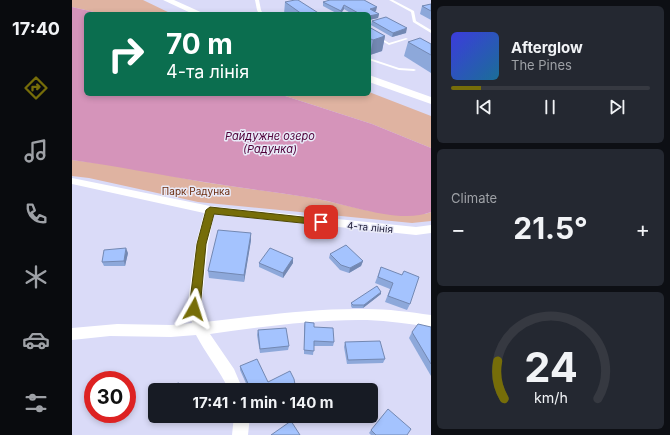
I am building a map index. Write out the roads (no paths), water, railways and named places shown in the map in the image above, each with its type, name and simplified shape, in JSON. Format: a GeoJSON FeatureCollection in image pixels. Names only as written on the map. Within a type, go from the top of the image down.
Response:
{"type":"FeatureCollection","features":[{"type":"Feature","properties":{"kind":"street"},"geometry":{"type":"LineString","coordinates":[[166,0],[196,12]]}},
{"type":"Feature","properties":{"kind":"street"},"geometry":{"type":"LineString","coordinates":[[371,79],[431,101]]}},
{"type":"Feature","properties":{"kind":"street","name":"4-та лінія"},"geometry":{"type":"LineString","coordinates":[[72,181],[210,210],[337,224],[416,230],[431,229]]}},
{"type":"Feature","properties":{"kind":"street"},"geometry":{"type":"LineString","coordinates":[[210,210],[202,244],[194,309],[200,329],[213,352],[229,374],[233,383]]}},
{"type":"Feature","properties":{"kind":"street"},"geometry":{"type":"LineString","coordinates":[[72,334],[122,330],[169,332],[281,318],[334,314],[378,315],[431,321]]}},
{"type":"Feature","properties":{"kind":"street"},"geometry":{"type":"LineString","coordinates":[[240,435],[241,423]]}},
{"type":"Feature","properties":{"kind":"lane"},"geometry":{"type":"LineString","coordinates":[[257,0],[260,12]]}},
{"type":"Feature","properties":{"kind":"lane"},"geometry":{"type":"LineString","coordinates":[[391,0],[413,12],[414,21],[431,32]]}},
{"type":"Feature","properties":{"kind":"lane"},"geometry":{"type":"LineString","coordinates":[[371,33],[389,44],[406,39]]}},
{"type":"Feature","properties":{"kind":"lane"},"geometry":{"type":"LineString","coordinates":[[371,60],[399,69],[414,70]]}},
{"type":"Feature","properties":{"kind":"water","name":"Райдужне озеро (Радунка)"},"geometry":{"type":"Polygon","coordinates":[[[72,7],[94,12],[84,12],[84,96],[285,96],[372,124],[431,148],[431,212],[404,216],[388,215],[312,198],[72,160],[72,7]]]}},
{"type":"Feature","properties":{"kind":"park label","name":"Парк Радунка"},"geometry":{"type":"Point","coordinates":[196,191]}}]}
